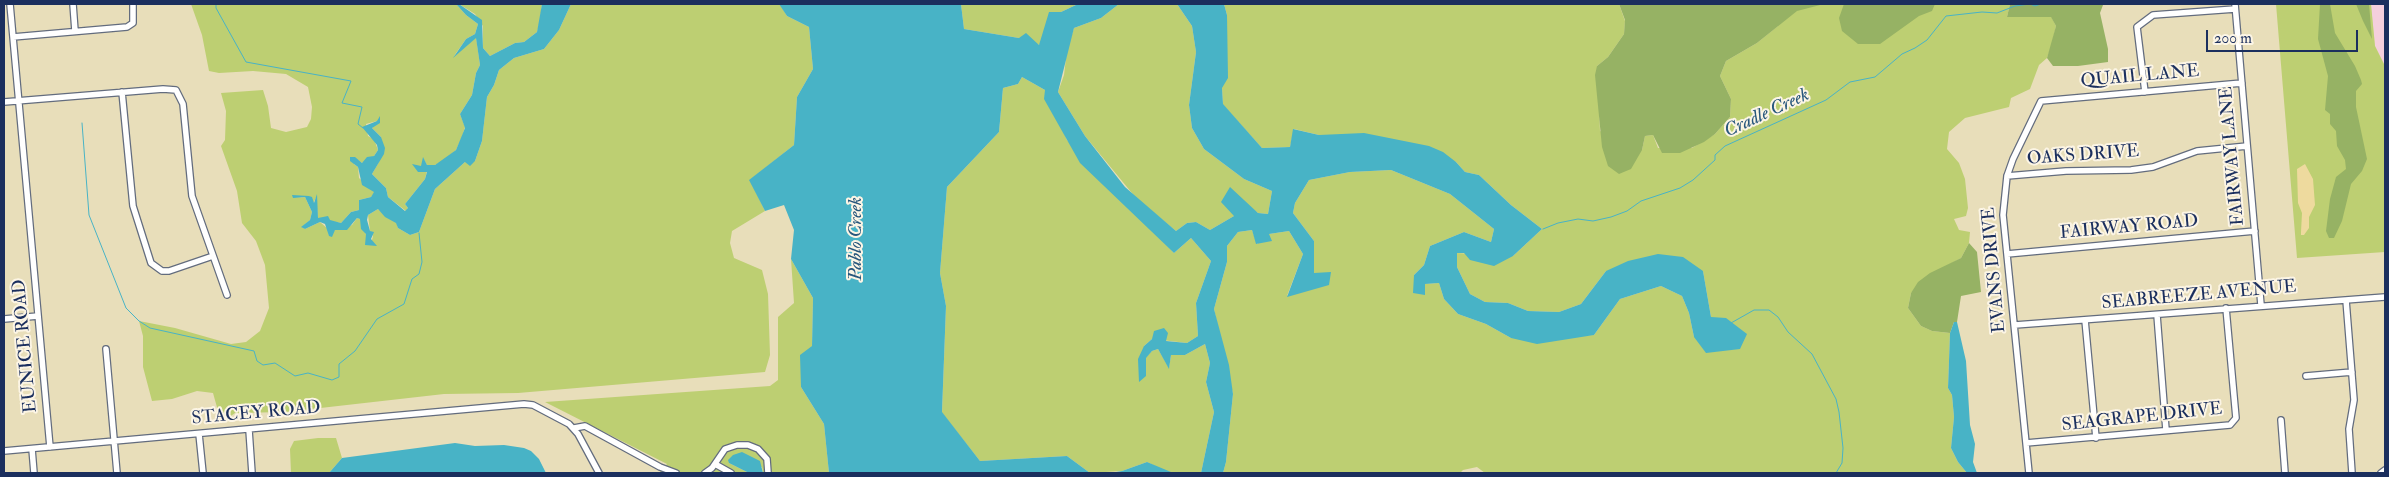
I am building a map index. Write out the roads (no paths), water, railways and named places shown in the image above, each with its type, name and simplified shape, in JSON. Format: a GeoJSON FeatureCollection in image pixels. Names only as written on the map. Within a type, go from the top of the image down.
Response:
{"type":"FeatureCollection","features":[{"type":"Feature","properties":{"kind":"street","name":"EUNICE ROAD"},"geometry":{"type":"LineString","coordinates":[[10,4],[50,447]]}},
{"type":"Feature","properties":{"kind":"street"},"geometry":{"type":"LineString","coordinates":[[72,4],[75,31]]}},
{"type":"Feature","properties":{"kind":"street"},"geometry":{"type":"LineString","coordinates":[[13,37],[122,28],[133,22],[133,4]]}},
{"type":"Feature","properties":{"kind":"street"},"geometry":{"type":"LineString","coordinates":[[2144,92],[2137,27],[2154,15],[2235,6]]}},
{"type":"Feature","properties":{"kind":"street","name":"FAIRWAY LANE"},"geometry":{"type":"LineString","coordinates":[[2235,6],[2261,305]]}},
{"type":"Feature","properties":{"kind":"street","name":"QUAIL LANE"},"geometry":{"type":"LineString","coordinates":[[2041,102],[2242,83]]}},
{"type":"Feature","properties":{"kind":"street"},"geometry":{"type":"LineString","coordinates":[[4,102],[162,89],[176,90],[183,104],[192,196],[227,295]]}},
{"type":"Feature","properties":{"kind":"street"},"geometry":{"type":"LineString","coordinates":[[122,92],[133,206],[152,263],[158,270],[169,271],[213,256]]}},
{"type":"Feature","properties":{"kind":"street","name":"EVANS DRIVE"},"geometry":{"type":"LineString","coordinates":[[2029,473],[2003,214],[2007,176],[2041,102]]}},
{"type":"Feature","properties":{"kind":"street","name":"OAKS DRIVE"},"geometry":{"type":"LineString","coordinates":[[2007,176],[2066,171],[2130,170],[2153,167],[2197,151],[2247,146]]}},
{"type":"Feature","properties":{"kind":"street","name":"FAIRWAY ROAD"},"geometry":{"type":"LineString","coordinates":[[2007,254],[2255,231]]}},
{"type":"Feature","properties":{"kind":"street","name":"SEABREEZE AVENUE"},"geometry":{"type":"LineString","coordinates":[[2015,325],[2385,296]]}},
{"type":"Feature","properties":{"kind":"street"},"geometry":{"type":"LineString","coordinates":[[2346,300],[2354,407],[2349,429],[2352,473]]}},
{"type":"Feature","properties":{"kind":"street","name":"SEAGRAPE DRIVE"},"geometry":{"type":"LineString","coordinates":[[2026,443],[2230,425],[2236,418],[2226,308]]}},
{"type":"Feature","properties":{"kind":"street"},"geometry":{"type":"LineString","coordinates":[[2157,315],[2166,430]]}},
{"type":"Feature","properties":{"kind":"street"},"geometry":{"type":"LineString","coordinates":[[4,319],[38,316]]}},
{"type":"Feature","properties":{"kind":"street"},"geometry":{"type":"LineString","coordinates":[[2085,320],[2096,438]]}},
{"type":"Feature","properties":{"kind":"street"},"geometry":{"type":"LineString","coordinates":[[106,349],[117,473]]}},
{"type":"Feature","properties":{"kind":"street"},"geometry":{"type":"LineString","coordinates":[[2306,376],[2352,372]]}},
{"type":"Feature","properties":{"kind":"street","name":"STACEY ROAD"},"geometry":{"type":"LineString","coordinates":[[4,451],[249,430],[511,403],[534,405],[574,428]]}},
{"type":"Feature","properties":{"kind":"street"},"geometry":{"type":"LineString","coordinates":[[2281,420],[2285,473]]}},
{"type":"Feature","properties":{"kind":"street"},"geometry":{"type":"LineString","coordinates":[[599,473],[574,428],[584,426],[675,473]]}},
{"type":"Feature","properties":{"kind":"street"},"geometry":{"type":"LineString","coordinates":[[249,430],[252,473]]}},
{"type":"Feature","properties":{"kind":"street"},"geometry":{"type":"LineString","coordinates":[[199,434],[203,473]]}},
{"type":"Feature","properties":{"kind":"street"},"geometry":{"type":"LineString","coordinates":[[705,473],[715,464],[725,449],[737,445],[748,445],[758,449],[767,460],[768,473]]}},
{"type":"Feature","properties":{"kind":"street"},"geometry":{"type":"LineString","coordinates":[[32,448],[34,473]]}},
{"type":"Feature","properties":{"kind":"street"},"geometry":{"type":"LineString","coordinates":[[715,464],[731,473]]}},
{"type":"Feature","properties":{"kind":"street"},"geometry":{"type":"LineString","coordinates":[[2381,473],[2385,470]]}},
{"type":"Feature","properties":{"kind":"water"},"geometry":{"type":"Polygon","coordinates":[[[456,4],[459,4],[482,20],[483,48],[490,56],[515,43],[524,42],[537,32],[542,4],[571,4],[559,30],[544,49],[514,58],[499,70],[494,85],[487,97],[482,141],[475,161],[470,166],[465,162],[435,189],[419,232],[410,235],[398,228],[396,223],[385,217],[378,209],[368,215],[367,220],[370,231],[374,232],[371,239],[377,246],[365,245],[366,234],[361,229],[360,219],[357,218],[347,230],[335,230],[332,237],[329,236],[325,224],[320,222],[305,229],[301,227],[310,220],[312,212],[305,197],[293,198],[292,195],[312,197],[314,203],[317,194],[318,218],[328,216],[330,220],[341,223],[351,212],[359,210],[359,200],[371,197],[374,192],[362,185],[358,167],[350,161],[350,157],[355,157],[362,163],[367,157],[374,156],[378,150],[377,145],[362,127],[377,121],[380,116],[380,123],[372,128],[381,137],[385,148],[384,154],[372,174],[386,188],[388,197],[405,211],[408,208],[405,204],[425,179],[427,172],[418,172],[412,164],[421,166],[423,157],[427,165],[435,165],[456,150],[465,128],[460,114],[472,95],[476,73],[480,65],[476,38],[453,58],[466,39],[475,34],[478,24],[456,4]]]}},
{"type":"Feature","properties":{"kind":"water","name":"Pablo Creek"},"geometry":{"type":"Polygon","coordinates":[[[779,4],[961,4],[964,29],[1019,38],[1026,33],[1039,45],[1049,12],[1061,12],[1078,4],[1119,4],[1101,18],[1074,28],[1058,92],[1085,136],[1125,187],[1176,231],[1187,223],[1196,222],[1210,230],[1234,216],[1221,202],[1230,187],[1258,213],[1268,214],[1272,191],[1244,179],[1204,149],[1192,128],[1189,105],[1196,52],[1192,26],[1177,4],[1224,4],[1227,15],[1228,78],[1222,88],[1223,104],[1262,148],[1290,147],[1293,129],[1319,135],[1364,133],[1429,146],[1443,152],[1465,172],[1479,175],[1511,205],[1542,229],[1513,256],[1494,266],[1470,260],[1464,253],[1457,253],[1457,267],[1470,294],[1485,302],[1508,303],[1528,311],[1559,312],[1581,304],[1606,271],[1628,261],[1658,254],[1683,257],[1703,271],[1711,317],[1726,318],[1747,334],[1740,349],[1706,353],[1694,337],[1689,313],[1682,296],[1661,286],[1620,299],[1594,335],[1537,344],[1511,338],[1486,324],[1458,314],[1444,299],[1439,283],[1425,284],[1425,295],[1413,293],[1414,275],[1424,265],[1430,246],[1464,232],[1491,242],[1494,229],[1450,194],[1391,170],[1350,172],[1309,180],[1295,203],[1293,213],[1314,241],[1314,273],[1331,272],[1329,285],[1287,297],[1303,254],[1289,231],[1269,234],[1272,241],[1256,244],[1252,230],[1238,232],[1227,246],[1227,262],[1214,309],[1229,365],[1233,394],[1226,462],[1223,473],[1201,473],[1214,412],[1206,382],[1210,363],[1205,344],[1185,355],[1171,355],[1169,369],[1158,349],[1152,351],[1146,358],[1146,376],[1139,382],[1138,359],[1144,346],[1152,339],[1154,331],[1164,328],[1168,333],[1166,341],[1187,343],[1198,336],[1196,303],[1211,261],[1191,238],[1174,253],[1080,163],[1044,99],[1045,90],[1022,77],[1018,84],[1003,88],[999,132],[947,187],[940,273],[946,306],[942,412],[980,461],[1067,456],[1090,473],[829,473],[824,424],[801,387],[800,355],[812,346],[813,298],[791,259],[794,230],[784,205],[765,211],[749,180],[794,145],[797,97],[813,69],[809,27],[787,16],[779,4]]]}},
{"type":"Feature","properties":{"kind":"water"},"geometry":{"type":"Polygon","coordinates":[[[1954,322],[1957,322],[1966,361],[1970,425],[1975,444],[1973,462],[1977,473],[1967,473],[1958,462],[1951,448],[1954,417],[1952,395],[1948,388],[1950,333],[1954,322]]]}},
{"type":"Feature","properties":{"kind":"water"},"geometry":{"type":"Polygon","coordinates":[[[455,443],[475,446],[504,445],[524,448],[531,451],[539,459],[546,473],[329,473],[342,458],[455,443]]]}},
{"type":"Feature","properties":{"kind":"water"},"geometry":{"type":"Polygon","coordinates":[[[742,452],[760,461],[763,473],[749,473],[729,463],[728,460],[733,455],[742,452]]]}},
{"type":"Feature","properties":{"kind":"water"},"geometry":{"type":"Polygon","coordinates":[[[1147,462],[1171,472],[1110,473],[1122,471],[1147,462]]]}},
{"type":"Feature","properties":{"kind":"waterway"},"geometry":{"type":"LineString","coordinates":[[216,4],[216,8],[246,62],[351,81],[342,103],[362,107],[358,124],[363,128]]}},
{"type":"Feature","properties":{"kind":"waterway","name":"Cradle Creek"},"geometry":{"type":"LineString","coordinates":[[1543,229],[1558,223],[1578,219],[1593,221],[1611,217],[1627,211],[1641,201],[1680,188],[1693,180],[1715,160],[1715,155],[1725,146],[1826,100],[1850,82],[1875,77],[1902,54],[1927,40],[1946,16],[1982,12],[1997,13],[2015,6],[2030,4],[2035,6],[2041,4]]}},
{"type":"Feature","properties":{"kind":"waterway"},"geometry":{"type":"LineString","coordinates":[[82,123],[89,215],[126,308],[139,321],[150,328],[254,351],[257,361],[263,365],[275,363],[295,376],[308,373],[332,380],[339,377],[339,364],[355,351],[377,319],[404,304],[412,279],[419,274],[422,262],[419,233]]}},
{"type":"Feature","properties":{"kind":"waterway"},"geometry":{"type":"LineString","coordinates":[[1731,323],[1754,310],[1769,310],[1778,317],[1788,332],[1812,354],[1836,399],[1839,412],[1843,448],[1842,463],[1836,473]]}}]}
